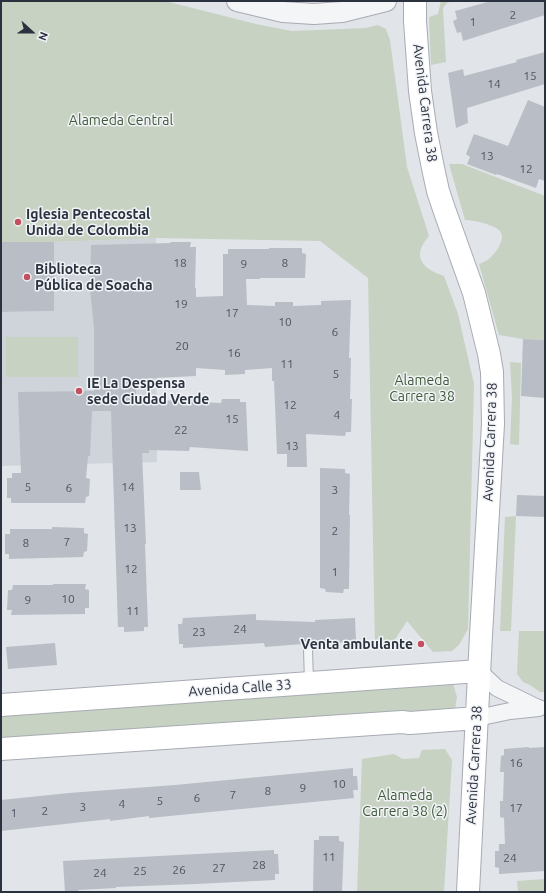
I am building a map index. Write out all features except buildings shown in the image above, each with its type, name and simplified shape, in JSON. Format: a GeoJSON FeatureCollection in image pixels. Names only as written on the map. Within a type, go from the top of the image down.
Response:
{"type":"FeatureCollection","features":[{"type":"Feature","properties":{"kind":"main road","name":"Avenida Carrera 38"},"geometry":{"type":"LineString","coordinates":[[415,1],[420,91],[433,168],[442,203],[475,299],[492,372],[493,424],[476,718],[468,892]]}},
{"type":"Feature","properties":{"kind":"main road","name":"Avenida Calle 33"},"geometry":{"type":"LineString","coordinates":[[1,706],[479,671]]}},
{"type":"Feature","properties":{"kind":"main road"},"geometry":{"type":"LineString","coordinates":[[1,749],[476,718]]}},
{"type":"Feature","properties":{"kind":"street"},"geometry":{"type":"LineString","coordinates":[[237,1],[283,12],[314,14],[342,12],[386,1]]}},
{"type":"Feature","properties":{"kind":"street"},"geometry":{"type":"LineString","coordinates":[[479,671],[497,688],[542,707]]}},
{"type":"Feature","properties":{"kind":"street"},"geometry":{"type":"LineString","coordinates":[[476,718],[510,711],[542,707]]}},
{"type":"Feature","properties":{"kind":"lane"},"geometry":{"type":"LineString","coordinates":[[308,649],[309,683]]}},
{"type":"Feature","properties":{"kind":"shaded area","name":"IE La Despensa sede Ciudad Verde"},"geometry":{"type":"Polygon","coordinates":[[[156,238],[157,462],[1,466],[1,312],[54,311],[54,242],[156,238]]]}},
{"type":"Feature","properties":{"kind":"green space","name":"Alameda Central"},"geometry":{"type":"Polygon","coordinates":[[[1,1],[165,1],[256,24],[292,31],[366,28],[378,25],[386,29],[390,40],[407,167],[429,236],[424,243],[420,256],[425,266],[430,270],[444,276],[458,314],[474,384],[468,629],[459,645],[452,651],[433,652],[407,621],[390,647],[375,646],[368,278],[320,241],[156,238],[54,242],[1,242],[1,1]]]}},
{"type":"Feature","properties":{"kind":"green space"},"geometry":{"type":"Polygon","coordinates":[[[441,1],[453,1],[447,3],[443,8],[446,62],[431,65],[429,17],[438,14],[441,1]]]}},
{"type":"Feature","properties":{"kind":"green space"},"geometry":{"type":"Polygon","coordinates":[[[449,164],[462,164],[545,196],[545,340],[523,339],[499,335],[479,264],[489,259],[496,251],[500,244],[502,234],[500,231],[489,225],[465,220],[449,164]]]}},
{"type":"Feature","properties":{"kind":"green space"},"geometry":{"type":"Polygon","coordinates":[[[6,337],[78,337],[78,377],[6,377],[6,337]]]}},
{"type":"Feature","properties":{"kind":"green space"},"geometry":{"type":"Polygon","coordinates":[[[510,362],[521,363],[519,445],[510,444],[512,397],[510,362]]]}},
{"type":"Feature","properties":{"kind":"green space"},"geometry":{"type":"Polygon","coordinates":[[[516,516],[511,631],[500,631],[505,517],[516,516]]]}},
{"type":"Feature","properties":{"kind":"green space"},"geometry":{"type":"Polygon","coordinates":[[[519,631],[545,631],[545,692],[540,692],[523,682],[517,674],[519,631]]]}},
{"type":"Feature","properties":{"kind":"green space"},"geometry":{"type":"Polygon","coordinates":[[[453,684],[457,697],[455,710],[1,740],[1,715],[453,684]]]}},
{"type":"Feature","properties":{"kind":"green space","name":"Alameda Carrera 38 (2)"},"geometry":{"type":"Polygon","coordinates":[[[445,749],[452,760],[444,892],[357,892],[362,759],[394,754],[403,759],[419,758],[422,750],[445,749]]]}},
{"type":"Feature","properties":{"kind":"green space"},"geometry":{"type":"Polygon","coordinates":[[[545,879],[545,892],[518,892],[517,881],[545,879]]]}},
{"type":"Feature","properties":{"kind":"place","name":"Iglesia Pentecostal Unida de Colombia"},"geometry":{"type":"Point","coordinates":[18,222]}},
{"type":"Feature","properties":{"kind":"place","name":"Biblioteca Pública de Soacha"},"geometry":{"type":"Point","coordinates":[27,277]}},
{"type":"Feature","properties":{"kind":"place","name":"IE La Despensa sede Ciudad Verde"},"geometry":{"type":"Point","coordinates":[79,391]}},
{"type":"Feature","properties":{"kind":"place","name":"Venta ambulante"},"geometry":{"type":"Point","coordinates":[421,644]}},
{"type":"Feature","properties":{"kind":"park label","name":"Alameda Carrera 38"},"geometry":{"type":"Point","coordinates":[422,388]}}]}
